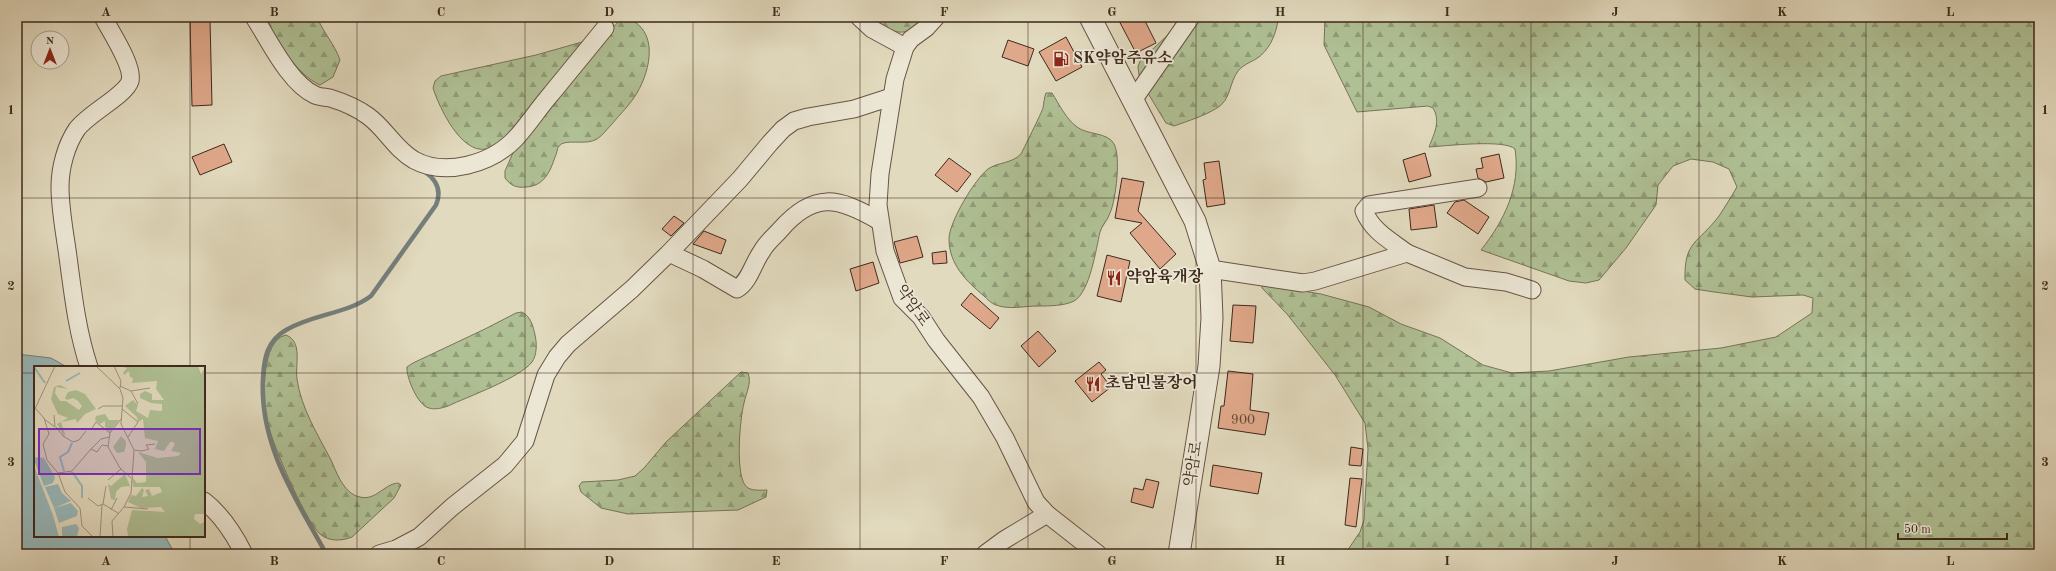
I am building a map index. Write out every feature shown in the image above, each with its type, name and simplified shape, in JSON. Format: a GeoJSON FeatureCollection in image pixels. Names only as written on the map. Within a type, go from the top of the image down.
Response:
{"type":"FeatureCollection","features":[{"type":"Feature","properties":{"kind":"street"},"geometry":{"type":"LineString","coordinates":[[88,366],[76,314],[61,210],[60,186],[63,165],[69,146],[77,130],[90,114],[124,91],[130,80],[129,68],[103,17]]}},
{"type":"Feature","properties":{"kind":"street"},"geometry":{"type":"LineString","coordinates":[[254,17],[281,59],[305,89],[316,96],[350,105],[369,116],[397,146],[413,159],[425,165],[457,168],[493,155],[514,140],[605,28]]}},
{"type":"Feature","properties":{"kind":"street"},"geometry":{"type":"LineString","coordinates":[[859,17],[872,28],[905,47]]}},
{"type":"Feature","properties":{"kind":"street","name":"약암로"},"geometry":{"type":"LineString","coordinates":[[936,17],[926,28],[911,39],[905,47],[891,97],[880,174],[878,205],[879,221],[885,251],[893,277],[902,298],[921,317],[936,340],[981,397],[1005,438],[1030,494],[1047,514],[1098,554]]}},
{"type":"Feature","properties":{"kind":"street","name":"약암로"},"geometry":{"type":"LineString","coordinates":[[1090,17],[1134,99],[1195,221],[1210,269],[1212,318],[1209,366],[1179,554]]}},
{"type":"Feature","properties":{"kind":"street"},"geometry":{"type":"LineString","coordinates":[[1134,99],[1191,17]]}},
{"type":"Feature","properties":{"kind":"street"},"geometry":{"type":"LineString","coordinates":[[379,554],[396,549],[419,537],[452,507],[506,465],[525,441],[546,375],[557,357],[568,344],[632,289],[669,253],[740,179],[783,129],[794,121],[808,117],[854,110],[891,97]]}},
{"type":"Feature","properties":{"kind":"street"},"geometry":{"type":"LineString","coordinates":[[1478,188],[1369,205],[1364,211],[1368,220],[1381,234],[1407,253],[1465,277],[1506,282],[1532,290]]}},
{"type":"Feature","properties":{"kind":"street"},"geometry":{"type":"LineString","coordinates":[[669,253],[703,269],[737,289],[743,285],[762,250],[792,216],[804,207],[818,202],[839,203],[859,210],[879,221]]}},
{"type":"Feature","properties":{"kind":"street"},"geometry":{"type":"LineString","coordinates":[[1210,269],[1303,282],[1315,281],[1407,253]]}},
{"type":"Feature","properties":{"kind":"street"},"geometry":{"type":"LineString","coordinates":[[205,502],[214,509],[228,526],[247,554]]}},
{"type":"Feature","properties":{"kind":"street"},"geometry":{"type":"LineString","coordinates":[[985,554],[1004,540],[1047,514]]}},
{"type":"Feature","properties":{"kind":"green space"},"geometry":{"type":"Polygon","coordinates":[[[262,17],[317,17],[340,60],[333,77],[320,85],[302,73],[287,55],[262,17]]]}},
{"type":"Feature","properties":{"kind":"green space"},"geometry":{"type":"Polygon","coordinates":[[[868,17],[928,17],[920,25],[912,29],[905,32],[898,32],[885,27],[868,17]]]}},
{"type":"Feature","properties":{"kind":"green space"},"geometry":{"type":"Polygon","coordinates":[[[1182,17],[1275,17],[1278,20],[1274,37],[1265,52],[1238,71],[1222,105],[1196,118],[1174,126],[1166,123],[1139,75],[1138,67],[1140,61],[1171,32],[1182,17]]]}},
{"type":"Feature","properties":{"kind":"green space"},"geometry":{"type":"Polygon","coordinates":[[[1325,17],[2039,17],[2039,554],[1345,554],[1360,532],[1364,520],[1368,449],[1365,423],[1335,375],[1287,314],[1262,288],[1262,284],[1321,294],[1369,307],[1401,324],[1440,338],[1483,365],[1512,373],[1549,371],[1629,357],[1721,348],[1776,337],[1812,313],[1813,298],[1803,295],[1752,297],[1714,292],[1695,289],[1685,280],[1685,267],[1690,250],[1719,216],[1737,187],[1729,169],[1713,162],[1691,159],[1673,166],[1658,185],[1656,205],[1626,248],[1599,280],[1586,283],[1569,281],[1481,250],[1497,227],[1509,203],[1515,177],[1515,149],[1500,144],[1429,147],[1437,123],[1433,108],[1428,106],[1357,112],[1324,45],[1325,17]]]}},
{"type":"Feature","properties":{"kind":"green space"},"geometry":{"type":"Polygon","coordinates":[[[627,18],[637,24],[644,31],[648,41],[649,51],[646,73],[637,93],[612,124],[597,139],[587,142],[566,143],[559,146],[551,168],[542,181],[526,187],[517,187],[512,185],[505,178],[505,171],[516,146],[610,31],[619,21],[627,18]]]}},
{"type":"Feature","properties":{"kind":"green space"},"geometry":{"type":"Polygon","coordinates":[[[582,42],[584,44],[523,119],[497,144],[486,149],[477,149],[468,144],[452,128],[440,106],[433,88],[435,81],[441,76],[536,55],[582,42]]]}},
{"type":"Feature","properties":{"kind":"green space"},"geometry":{"type":"Polygon","coordinates":[[[1046,93],[1052,93],[1066,116],[1081,130],[1107,137],[1114,144],[1117,158],[1117,178],[1114,198],[1109,216],[1100,232],[1092,270],[1080,296],[1070,303],[1061,305],[1006,307],[994,304],[965,278],[955,264],[952,256],[949,239],[950,232],[953,222],[964,201],[983,174],[988,169],[1013,160],[1021,154],[1042,111],[1046,93]]]}},
{"type":"Feature","properties":{"kind":"green space"},"geometry":{"type":"Polygon","coordinates":[[[522,312],[528,316],[531,322],[536,342],[534,359],[526,368],[493,387],[448,406],[431,409],[421,402],[417,397],[408,377],[407,367],[516,313],[522,312]]]}},
{"type":"Feature","properties":{"kind":"green space"},"geometry":{"type":"Polygon","coordinates":[[[286,335],[295,343],[297,354],[297,379],[306,411],[343,484],[353,494],[366,498],[375,495],[393,484],[398,483],[401,485],[394,498],[352,537],[340,540],[331,540],[320,534],[313,526],[297,497],[269,429],[266,418],[264,397],[264,384],[268,358],[272,347],[278,339],[286,335]]]}},
{"type":"Feature","properties":{"kind":"green space"},"geometry":{"type":"Polygon","coordinates":[[[741,372],[748,373],[749,380],[741,421],[739,448],[741,473],[744,483],[748,488],[755,490],[767,490],[766,497],[738,510],[628,514],[601,508],[581,492],[579,486],[582,482],[618,480],[635,476],[644,468],[666,442],[741,372]]]}},
{"type":"Feature","properties":{"kind":"water"},"geometry":{"type":"Polygon","coordinates":[[[17,354],[51,358],[65,366],[34,366],[34,537],[166,537],[175,554],[17,554],[17,354]]]}},
{"type":"Feature","properties":{"kind":"building"},"geometry":{"type":"Polygon","coordinates":[[[1117,17],[1143,17],[1156,43],[1136,53],[1117,17]]]}},
{"type":"Feature","properties":{"kind":"building"},"geometry":{"type":"Polygon","coordinates":[[[190,20],[210,20],[212,105],[192,106],[190,20]]]}},
{"type":"Feature","properties":{"kind":"building","name":"SK약암주유소"},"geometry":{"type":"Polygon","coordinates":[[[1066,37],[1082,67],[1056,81],[1039,52],[1066,37]]]}},
{"type":"Feature","properties":{"kind":"building"},"geometry":{"type":"Polygon","coordinates":[[[1008,40],[1034,49],[1028,66],[1002,57],[1008,40]]]}},
{"type":"Feature","properties":{"kind":"building"},"geometry":{"type":"Polygon","coordinates":[[[224,144],[232,162],[200,175],[192,157],[224,144]]]}},
{"type":"Feature","properties":{"kind":"building"},"geometry":{"type":"Polygon","coordinates":[[[1425,153],[1431,176],[1409,182],[1403,160],[1425,153]]]}},
{"type":"Feature","properties":{"kind":"building"},"geometry":{"type":"Polygon","coordinates":[[[1499,154],[1504,178],[1486,182],[1478,178],[1476,169],[1483,168],[1481,158],[1499,154]]]}},
{"type":"Feature","properties":{"kind":"building"},"geometry":{"type":"Polygon","coordinates":[[[949,158],[971,174],[957,192],[935,175],[949,158]]]}},
{"type":"Feature","properties":{"kind":"building"},"geometry":{"type":"Polygon","coordinates":[[[1219,161],[1225,204],[1207,207],[1203,180],[1206,179],[1204,163],[1219,161]]]}},
{"type":"Feature","properties":{"kind":"building"},"geometry":{"type":"Polygon","coordinates":[[[1122,178],[1144,182],[1138,211],[1176,254],[1160,269],[1130,233],[1142,223],[1115,218],[1122,178]]]}},
{"type":"Feature","properties":{"kind":"building"},"geometry":{"type":"Polygon","coordinates":[[[1464,200],[1489,217],[1478,234],[1447,213],[1455,202],[1464,200]]]}},
{"type":"Feature","properties":{"kind":"building"},"geometry":{"type":"Polygon","coordinates":[[[1434,205],[1437,227],[1411,230],[1409,209],[1434,205]]]}},
{"type":"Feature","properties":{"kind":"building"},"geometry":{"type":"Polygon","coordinates":[[[674,216],[684,223],[671,236],[662,229],[674,216]]]}},
{"type":"Feature","properties":{"kind":"building"},"geometry":{"type":"Polygon","coordinates":[[[704,231],[726,240],[721,254],[693,244],[704,231]]]}},
{"type":"Feature","properties":{"kind":"building"},"geometry":{"type":"Polygon","coordinates":[[[917,236],[923,257],[900,263],[894,242],[917,236]]]}},
{"type":"Feature","properties":{"kind":"building"},"geometry":{"type":"Polygon","coordinates":[[[946,251],[947,263],[933,264],[932,253],[946,251]]]}},
{"type":"Feature","properties":{"kind":"building","name":"약암육개장"},"geometry":{"type":"Polygon","coordinates":[[[1107,255],[1130,261],[1121,302],[1097,296],[1107,255]]]}},
{"type":"Feature","properties":{"kind":"building"},"geometry":{"type":"Polygon","coordinates":[[[873,262],[879,283],[856,291],[850,269],[873,262]]]}},
{"type":"Feature","properties":{"kind":"building"},"geometry":{"type":"Polygon","coordinates":[[[971,293],[999,318],[990,329],[961,305],[971,293]]]}},
{"type":"Feature","properties":{"kind":"building"},"geometry":{"type":"Polygon","coordinates":[[[1233,305],[1256,306],[1253,343],[1230,341],[1233,305]]]}},
{"type":"Feature","properties":{"kind":"building"},"geometry":{"type":"Polygon","coordinates":[[[1038,331],[1056,351],[1039,367],[1021,346],[1038,331]]]}},
{"type":"Feature","properties":{"kind":"building","name":"초담민물장어"},"geometry":{"type":"Polygon","coordinates":[[[1099,362],[1106,370],[1101,374],[1111,387],[1092,402],[1075,381],[1099,362]]]}},
{"type":"Feature","properties":{"kind":"building"},"geometry":{"type":"Polygon","coordinates":[[[1228,371],[1253,374],[1250,410],[1269,413],[1265,435],[1218,428],[1221,406],[1224,406],[1228,371]]]}},
{"type":"Feature","properties":{"kind":"building"},"geometry":{"type":"Polygon","coordinates":[[[1351,447],[1363,449],[1361,466],[1349,465],[1351,447]]]}},
{"type":"Feature","properties":{"kind":"building"},"geometry":{"type":"Polygon","coordinates":[[[1213,465],[1262,473],[1258,494],[1210,486],[1213,465]]]}},
{"type":"Feature","properties":{"kind":"building"},"geometry":{"type":"Polygon","coordinates":[[[1350,478],[1362,479],[1356,527],[1345,525],[1350,478]]]}},
{"type":"Feature","properties":{"kind":"building"},"geometry":{"type":"Polygon","coordinates":[[[1146,479],[1159,482],[1153,508],[1131,502],[1134,488],[1143,490],[1146,479]]]}},
{"type":"Feature","properties":{"kind":"waterway"},"geometry":{"type":"LineString","coordinates":[[324,550],[290,489],[273,447],[263,402],[264,364],[271,345],[275,339],[286,330],[307,320],[351,307],[371,296],[436,205],[438,200],[437,186],[432,178],[424,171]]}},
{"type":"Feature","properties":{"kind":"waterway"},"geometry":{"type":"LineString","coordinates":[[412,554],[426,550],[436,554]]}},
{"type":"Feature","properties":{"kind":"place","name":"SK약암주유소"},"geometry":{"type":"Point","coordinates":[1061,59]}},
{"type":"Feature","properties":{"kind":"place","name":"약암육개장"},"geometry":{"type":"Point","coordinates":[1114,278]}},
{"type":"Feature","properties":{"kind":"place","name":"초담민물장어"},"geometry":{"type":"Point","coordinates":[1093,384]}}]}
